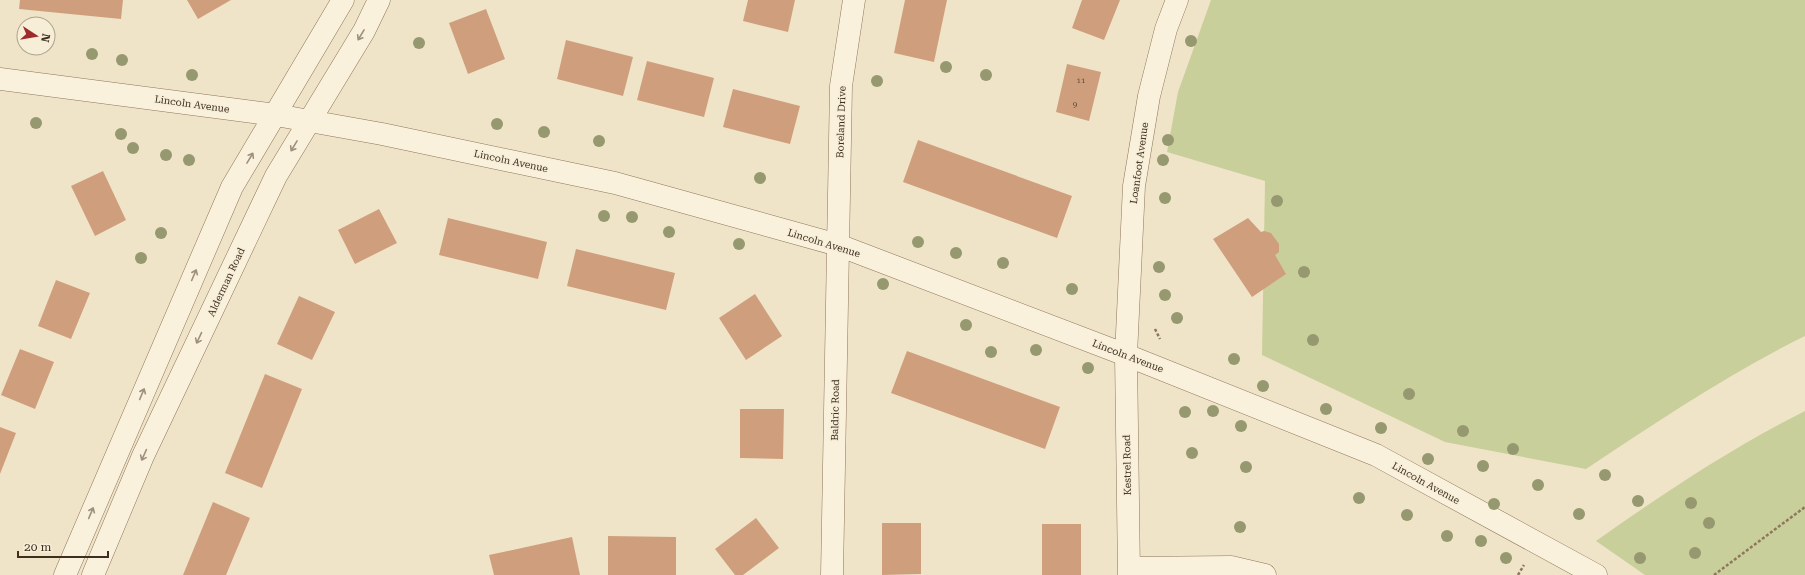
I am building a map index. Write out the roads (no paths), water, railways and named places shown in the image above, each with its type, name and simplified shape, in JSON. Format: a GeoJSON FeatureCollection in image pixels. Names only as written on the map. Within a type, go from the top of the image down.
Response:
{"type":"FeatureCollection","features":[{"type":"Feature","properties":{"kind":"street"},"geometry":{"type":"LineString","coordinates":[[65,575],[232,187],[343,0]]}},
{"type":"Feature","properties":{"kind":"street","name":"Alderman Road"},"geometry":{"type":"LineString","coordinates":[[93,575],[143,456],[269,190],[364,30],[379,0]]}},
{"type":"Feature","properties":{"kind":"street","name":"Boreland Drive"},"geometry":{"type":"LineString","coordinates":[[838,246],[842,86],[854,0]]}},
{"type":"Feature","properties":{"kind":"street","name":"Loanfoot Avenue"},"geometry":{"type":"LineString","coordinates":[[1126,355],[1134,186],[1149,96],[1166,29],[1177,0]]}},
{"type":"Feature","properties":{"kind":"street","name":"Lincoln Avenue"},"geometry":{"type":"LineString","coordinates":[[0,79],[276,115],[382,134],[615,183],[838,246],[1126,355],[1376,455],[1596,575]]}},
{"type":"Feature","properties":{"kind":"street","name":"Baldric Road"},"geometry":{"type":"LineString","coordinates":[[832,575],[838,246]]}},
{"type":"Feature","properties":{"kind":"street","name":"Kestrel Road"},"geometry":{"type":"LineString","coordinates":[[1126,355],[1129,572]]}},
{"type":"Feature","properties":{"kind":"street"},"geometry":{"type":"LineString","coordinates":[[1129,572],[1231,567],[1265,575]]}}]}
